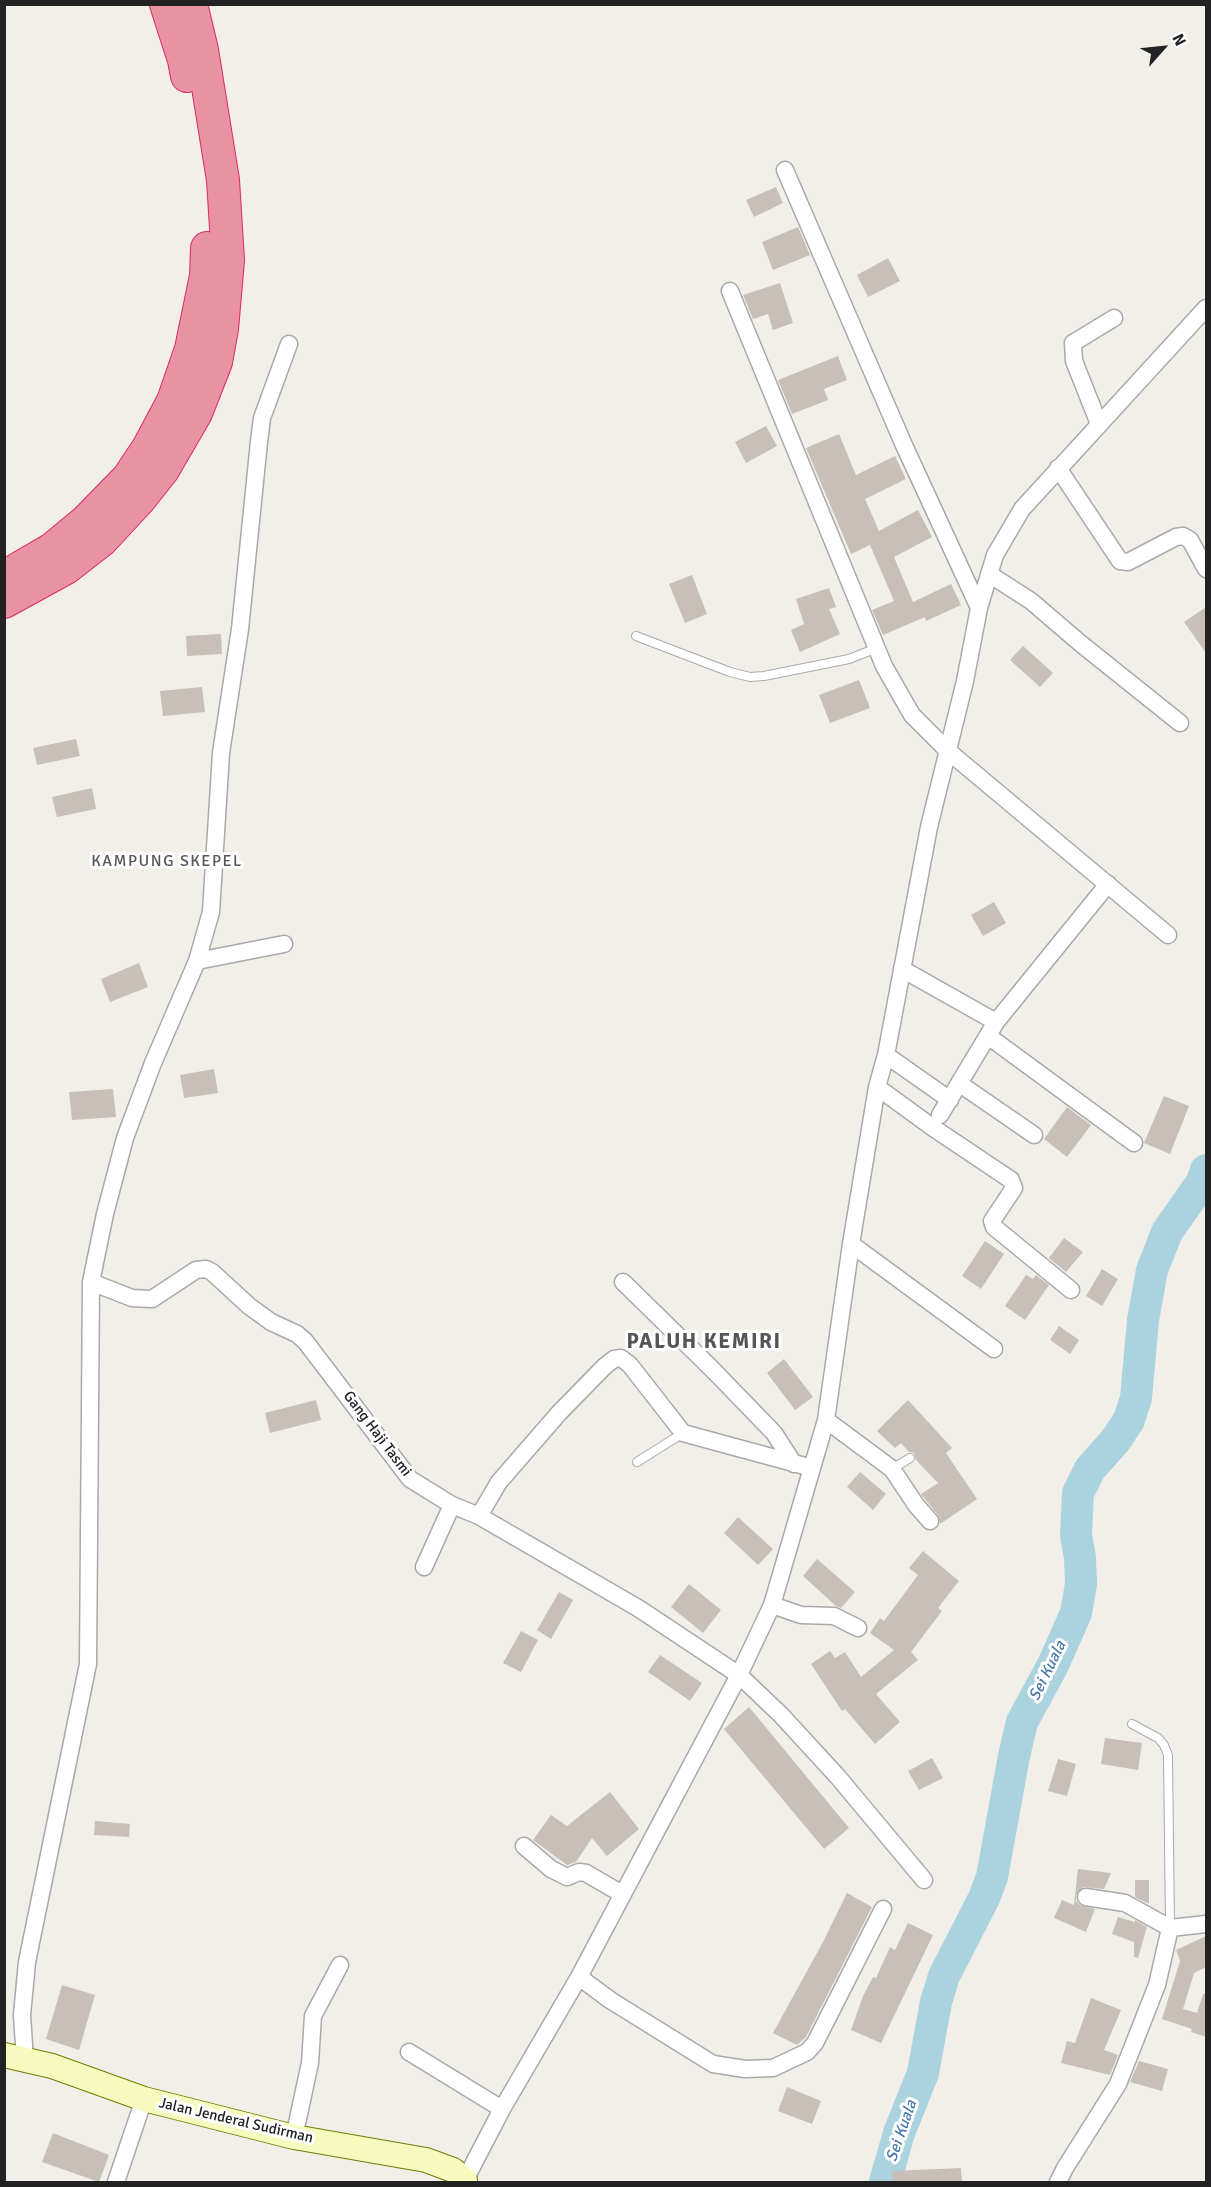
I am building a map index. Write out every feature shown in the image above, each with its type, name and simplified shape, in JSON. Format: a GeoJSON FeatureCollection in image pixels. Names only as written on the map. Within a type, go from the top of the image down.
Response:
{"type":"FeatureCollection","features":[{"type":"Feature","properties":{"kind":"highway"},"geometry":{"type":"LineString","coordinates":[[4,578],[52,549],[87,520],[128,478],[148,448],[173,401],[191,349],[206,276],[207,212],[199,142],[184,60],[165,4]]}},
{"type":"Feature","properties":{"kind":"highway"},"geometry":{"type":"LineString","coordinates":[[4,602],[66,568],[102,540],[140,500],[163,470],[196,413],[216,362],[222,328],[228,260],[223,180],[202,50],[191,4]]}},
{"type":"Feature","properties":{"kind":"main road","name":"Jalan Jenderal Sudirman"},"geometry":{"type":"LineString","coordinates":[[15,2057],[52,2066],[144,2099],[294,2136],[426,2160],[453,2170],[465,2181]]}},
{"type":"Feature","properties":{"kind":"street"},"geometry":{"type":"LineString","coordinates":[[786,170],[903,443],[980,608]]}},
{"type":"Feature","properties":{"kind":"street"},"geometry":{"type":"LineString","coordinates":[[730,291],[877,648],[894,686],[912,715],[948,751],[1168,935]]}},
{"type":"Feature","properties":{"kind":"street"},"geometry":{"type":"LineString","coordinates":[[465,2181],[502,2109],[579,1977],[739,1675],[772,1605],[826,1420],[851,1244],[878,1087],[886,1056],[929,827],[980,608],[995,555],[1022,509],[1206,308]]}},
{"type":"Feature","properties":{"kind":"street"},"geometry":{"type":"LineString","coordinates":[[1099,424],[1074,361],[1073,344],[1114,318]]}},
{"type":"Feature","properties":{"kind":"street"},"geometry":{"type":"LineString","coordinates":[[15,2057],[27,1962],[88,1664],[91,1282],[105,1214],[125,1138],[153,1063],[197,961],[211,912],[220,753],[240,629],[262,417],[289,344]]}},
{"type":"Feature","properties":{"kind":"street"},"geometry":{"type":"LineString","coordinates":[[1058,468],[1120,561],[1128,562],[1176,537],[1183,536],[1190,540],[1206,569]]}},
{"type":"Feature","properties":{"kind":"street"},"geometry":{"type":"LineString","coordinates":[[989,574],[1031,601],[1180,723]]}},
{"type":"Feature","properties":{"kind":"street"},"geometry":{"type":"LineString","coordinates":[[940,1115],[992,1029],[1108,884]]}},
{"type":"Feature","properties":{"kind":"street"},"geometry":{"type":"LineString","coordinates":[[197,961],[284,944]]}},
{"type":"Feature","properties":{"kind":"street"},"geometry":{"type":"LineString","coordinates":[[902,969],[992,1029],[1134,1143]]}},
{"type":"Feature","properties":{"kind":"street"},"geometry":{"type":"LineString","coordinates":[[886,1056],[950,1100]]}},
{"type":"Feature","properties":{"kind":"street"},"geometry":{"type":"LineString","coordinates":[[960,1084],[1034,1135]]}},
{"type":"Feature","properties":{"kind":"street"},"geometry":{"type":"LineString","coordinates":[[878,1087],[932,1127],[1011,1180],[1014,1188],[992,1221],[996,1232],[1071,1290]]}},
{"type":"Feature","properties":{"kind":"street"},"geometry":{"type":"LineString","coordinates":[[851,1244],[994,1349]]}},
{"type":"Feature","properties":{"kind":"street","name":"Gang Haji Tasmi"},"geometry":{"type":"LineString","coordinates":[[91,1282],[132,1298],[144,1300],[152,1299],[196,1270],[206,1269],[213,1272],[263,1317],[297,1334],[305,1341],[410,1479],[638,1608],[739,1675],[781,1715],[838,1777],[924,1880]]}},
{"type":"Feature","properties":{"kind":"street"},"geometry":{"type":"LineString","coordinates":[[623,1282],[774,1433],[794,1464]]}},
{"type":"Feature","properties":{"kind":"street"},"geometry":{"type":"LineString","coordinates":[[479,1516],[499,1482],[559,1413],[614,1359],[621,1358],[630,1365],[683,1433],[812,1468]]}},
{"type":"Feature","properties":{"kind":"street"},"geometry":{"type":"LineString","coordinates":[[826,1420],[892,1469],[930,1521]]}},
{"type":"Feature","properties":{"kind":"street"},"geometry":{"type":"LineString","coordinates":[[424,1567],[453,1505]]}},
{"type":"Feature","properties":{"kind":"street"},"geometry":{"type":"LineString","coordinates":[[772,1605],[801,1615],[834,1616],[858,1628]]}},
{"type":"Feature","properties":{"kind":"street"},"geometry":{"type":"LineString","coordinates":[[524,1845],[551,1869],[567,1877],[579,1872],[586,1873],[622,1894]]}},
{"type":"Feature","properties":{"kind":"street"},"geometry":{"type":"LineString","coordinates":[[1086,1897],[1125,1904],[1170,1928],[1206,1924]]}},
{"type":"Feature","properties":{"kind":"street"},"geometry":{"type":"LineString","coordinates":[[579,1977],[610,2001],[713,2064],[745,2069],[773,2068],[807,2052],[815,2043],[883,1909]]}},
{"type":"Feature","properties":{"kind":"street"},"geometry":{"type":"LineString","coordinates":[[1058,2182],[1118,2084],[1157,1984],[1170,1928]]}},
{"type":"Feature","properties":{"kind":"street"},"geometry":{"type":"LineString","coordinates":[[294,2136],[310,2063],[313,2016],[340,1965]]}},
{"type":"Feature","properties":{"kind":"street"},"geometry":{"type":"LineString","coordinates":[[409,2052],[502,2109]]}},
{"type":"Feature","properties":{"kind":"street"},"geometry":{"type":"LineString","coordinates":[[116,2182],[144,2099]]}},
{"type":"Feature","properties":{"kind":"lane"},"geometry":{"type":"LineString","coordinates":[[636,636],[730,672],[750,676],[764,676],[840,661],[877,648]]}},
{"type":"Feature","properties":{"kind":"lane"},"geometry":{"type":"LineString","coordinates":[[637,1462],[683,1433]]}},
{"type":"Feature","properties":{"kind":"lane"},"geometry":{"type":"LineString","coordinates":[[892,1469],[910,1458]]}},
{"type":"Feature","properties":{"kind":"lane"},"geometry":{"type":"LineString","coordinates":[[1132,1724],[1158,1738],[1164,1744],[1167,1755],[1170,1928]]}},
{"type":"Feature","properties":{"kind":"building"},"geometry":{"type":"Polygon","coordinates":[[[776,187],[783,203],[754,217],[746,200],[776,187]]]}},
{"type":"Feature","properties":{"kind":"building"},"geometry":{"type":"Polygon","coordinates":[[[798,227],[810,255],[773,270],[762,242],[798,227]]]}},
{"type":"Feature","properties":{"kind":"building"},"geometry":{"type":"Polygon","coordinates":[[[888,258],[900,281],[868,297],[857,275],[888,258]]]}},
{"type":"Feature","properties":{"kind":"building"},"geometry":{"type":"Polygon","coordinates":[[[780,283],[793,323],[773,330],[768,314],[753,319],[743,295],[780,283]]]}},
{"type":"Feature","properties":{"kind":"building"},"geometry":{"type":"Polygon","coordinates":[[[838,356],[847,380],[824,389],[828,400],[792,414],[778,380],[838,356]]]}},
{"type":"Feature","properties":{"kind":"building"},"geometry":{"type":"Polygon","coordinates":[[[766,426],[777,446],[746,463],[735,442],[766,426]]]}},
{"type":"Feature","properties":{"kind":"building"},"geometry":{"type":"Polygon","coordinates":[[[839,434],[856,475],[895,456],[906,479],[865,499],[879,531],[918,510],[932,537],[894,557],[913,602],[951,584],[961,605],[926,621],[925,617],[883,635],[872,610],[894,601],[870,545],[851,554],[806,448],[839,434]]]}},
{"type":"Feature","properties":{"kind":"building"},"geometry":{"type":"Polygon","coordinates":[[[692,575],[707,614],[685,623],[669,584],[692,575]]]}},
{"type":"Feature","properties":{"kind":"building"},"geometry":{"type":"Polygon","coordinates":[[[829,588],[836,607],[829,609],[840,634],[800,652],[791,630],[804,624],[796,599],[829,588]]]}},
{"type":"Feature","properties":{"kind":"building"},"geometry":{"type":"Polygon","coordinates":[[[1206,607],[1206,653],[1184,622],[1206,607]]]}},
{"type":"Feature","properties":{"kind":"building"},"geometry":{"type":"Polygon","coordinates":[[[221,634],[222,654],[187,656],[186,636],[221,634]]]}},
{"type":"Feature","properties":{"kind":"building"},"geometry":{"type":"Polygon","coordinates":[[[1023,646],[1053,673],[1040,687],[1010,660],[1023,646]]]}},
{"type":"Feature","properties":{"kind":"building"},"geometry":{"type":"Polygon","coordinates":[[[859,680],[870,708],[830,723],[819,695],[859,680]]]}},
{"type":"Feature","properties":{"kind":"building"},"geometry":{"type":"Polygon","coordinates":[[[202,687],[205,712],[163,716],[160,691],[202,687]]]}},
{"type":"Feature","properties":{"kind":"building"},"geometry":{"type":"Polygon","coordinates":[[[76,739],[80,756],[37,765],[33,748],[76,739]]]}},
{"type":"Feature","properties":{"kind":"building"},"geometry":{"type":"Polygon","coordinates":[[[92,788],[96,809],[57,817],[52,797],[92,788]]]}},
{"type":"Feature","properties":{"kind":"building"},"geometry":{"type":"Polygon","coordinates":[[[994,902],[1006,923],[983,936],[971,915],[994,902]]]}},
{"type":"Feature","properties":{"kind":"building"},"geometry":{"type":"Polygon","coordinates":[[[139,963],[148,987],[110,1002],[101,979],[139,963]]]}},
{"type":"Feature","properties":{"kind":"building"},"geometry":{"type":"Polygon","coordinates":[[[214,1069],[218,1093],[184,1098],[180,1075],[214,1069]]]}},
{"type":"Feature","properties":{"kind":"building"},"geometry":{"type":"Polygon","coordinates":[[[113,1089],[116,1117],[72,1120],[69,1092],[113,1089]]]}},
{"type":"Feature","properties":{"kind":"building"},"geometry":{"type":"Polygon","coordinates":[[[1164,1096],[1189,1106],[1170,1154],[1144,1143],[1164,1096]]]}},
{"type":"Feature","properties":{"kind":"building"},"geometry":{"type":"Polygon","coordinates":[[[1067,1107],[1091,1125],[1067,1157],[1044,1139],[1067,1107]]]}},
{"type":"Feature","properties":{"kind":"building"},"geometry":{"type":"Polygon","coordinates":[[[1064,1238],[1083,1252],[1066,1272],[1049,1258],[1064,1238]]]}},
{"type":"Feature","properties":{"kind":"building"},"geometry":{"type":"Polygon","coordinates":[[[985,1241],[1004,1254],[981,1289],[962,1276],[985,1241]]]}},
{"type":"Feature","properties":{"kind":"building"},"geometry":{"type":"Polygon","coordinates":[[[1102,1269],[1118,1279],[1102,1306],[1086,1296],[1102,1269]]]}},
{"type":"Feature","properties":{"kind":"building"},"geometry":{"type":"Polygon","coordinates":[[[1026,1275],[1033,1279],[1036,1275],[1049,1285],[1025,1320],[1005,1306],[1026,1275]]]}},
{"type":"Feature","properties":{"kind":"building"},"geometry":{"type":"Polygon","coordinates":[[[1059,1326],[1079,1340],[1070,1354],[1050,1340],[1059,1326]]]}},
{"type":"Feature","properties":{"kind":"building"},"geometry":{"type":"Polygon","coordinates":[[[784,1359],[813,1397],[795,1410],[767,1373],[784,1359]]]}},
{"type":"Feature","properties":{"kind":"building"},"geometry":{"type":"Polygon","coordinates":[[[316,1400],[321,1420],[270,1433],[265,1413],[316,1400]]]}},
{"type":"Feature","properties":{"kind":"building"},"geometry":{"type":"Polygon","coordinates":[[[908,1400],[952,1448],[946,1453],[977,1499],[940,1524],[938,1515],[921,1494],[938,1483],[916,1460],[914,1453],[909,1452],[901,1443],[895,1448],[877,1431],[908,1400]]]}},
{"type":"Feature","properties":{"kind":"building"},"geometry":{"type":"Polygon","coordinates":[[[860,1472],[886,1494],[873,1510],[847,1487],[860,1472]]]}},
{"type":"Feature","properties":{"kind":"building"},"geometry":{"type":"Polygon","coordinates":[[[738,1517],[773,1549],[758,1565],[724,1533],[738,1517]]]}},
{"type":"Feature","properties":{"kind":"building"},"geometry":{"type":"Polygon","coordinates":[[[923,1551],[959,1581],[938,1608],[942,1611],[911,1652],[918,1660],[876,1694],[900,1722],[875,1744],[845,1709],[842,1711],[811,1664],[830,1651],[835,1658],[845,1652],[861,1677],[894,1650],[870,1633],[880,1618],[884,1621],[918,1575],[909,1568],[923,1551]]]}},
{"type":"Feature","properties":{"kind":"building"},"geometry":{"type":"Polygon","coordinates":[[[817,1559],[855,1592],[841,1608],[803,1576],[817,1559]]]}},
{"type":"Feature","properties":{"kind":"building"},"geometry":{"type":"Polygon","coordinates":[[[689,1584],[721,1610],[703,1633],[671,1607],[689,1584]]]}},
{"type":"Feature","properties":{"kind":"building"},"geometry":{"type":"Polygon","coordinates":[[[559,1592],[573,1600],[551,1639],[537,1630],[559,1592]]]}},
{"type":"Feature","properties":{"kind":"building"},"geometry":{"type":"Polygon","coordinates":[[[521,1631],[538,1640],[521,1672],[503,1663],[521,1631]]]}},
{"type":"Feature","properties":{"kind":"building"},"geometry":{"type":"Polygon","coordinates":[[[660,1655],[702,1683],[690,1701],[648,1672],[660,1655]]]}},
{"type":"Feature","properties":{"kind":"building"},"geometry":{"type":"Polygon","coordinates":[[[749,1707],[849,1828],[824,1849],[724,1729],[749,1707]]]}},
{"type":"Feature","properties":{"kind":"building"},"geometry":{"type":"Polygon","coordinates":[[[1105,1738],[1142,1743],[1138,1770],[1101,1764],[1105,1738]]]}},
{"type":"Feature","properties":{"kind":"building"},"geometry":{"type":"Polygon","coordinates":[[[932,1758],[943,1778],[919,1790],[908,1771],[932,1758]]]}},
{"type":"Feature","properties":{"kind":"building"},"geometry":{"type":"Polygon","coordinates":[[[1058,1759],[1076,1764],[1067,1796],[1048,1791],[1058,1759]]]}},
{"type":"Feature","properties":{"kind":"building"},"geometry":{"type":"Polygon","coordinates":[[[610,1792],[639,1829],[607,1856],[592,1838],[576,1862],[567,1865],[533,1840],[551,1815],[567,1826],[610,1792]]]}},
{"type":"Feature","properties":{"kind":"building"},"geometry":{"type":"Polygon","coordinates":[[[95,1821],[130,1824],[129,1837],[94,1835],[95,1821]]]}},
{"type":"Feature","properties":{"kind":"building"},"geometry":{"type":"Polygon","coordinates":[[[1078,1869],[1111,1873],[1104,1889],[1083,1887],[1076,1895],[1076,1901],[1080,1905],[1095,1909],[1086,1932],[1054,1918],[1062,1900],[1074,1905],[1078,1869]]]}},
{"type":"Feature","properties":{"kind":"building"},"geometry":{"type":"Polygon","coordinates":[[[1135,1880],[1149,1880],[1149,1904],[1135,1897],[1135,1880]]]}},
{"type":"Feature","properties":{"kind":"building"},"geometry":{"type":"Polygon","coordinates":[[[847,1893],[872,1907],[806,2037],[797,2045],[773,2033],[847,1893]]]}},
{"type":"Feature","properties":{"kind":"building"},"geometry":{"type":"Polygon","coordinates":[[[1118,1917],[1135,1922],[1135,1920],[1147,1927],[1138,1958],[1134,1957],[1134,1942],[1112,1934],[1118,1917]]]}},
{"type":"Feature","properties":{"kind":"building"},"geometry":{"type":"Polygon","coordinates":[[[908,1923],[933,1935],[881,2043],[851,2030],[863,1996],[873,1977],[876,1978],[890,1947],[895,1950],[908,1923]]]}},
{"type":"Feature","properties":{"kind":"building"},"geometry":{"type":"Polygon","coordinates":[[[1206,1936],[1206,1967],[1194,1973],[1183,2009],[1197,2013],[1203,1994],[1206,1994],[1206,2037],[1191,2032],[1192,2029],[1162,2019],[1180,1961],[1176,1950],[1206,1936]]]}},
{"type":"Feature","properties":{"kind":"building"},"geometry":{"type":"Polygon","coordinates":[[[62,1985],[95,1995],[79,2050],[46,2039],[62,1985]]]}},
{"type":"Feature","properties":{"kind":"building"},"geometry":{"type":"Polygon","coordinates":[[[1091,1998],[1121,2010],[1104,2050],[1118,2055],[1110,2075],[1061,2063],[1067,2041],[1075,2043],[1091,1998]]]}},
{"type":"Feature","properties":{"kind":"building"},"geometry":{"type":"Polygon","coordinates":[[[1139,2061],[1168,2069],[1162,2091],[1130,2082],[1139,2061]]]}},
{"type":"Feature","properties":{"kind":"building"},"geometry":{"type":"Polygon","coordinates":[[[787,2087],[821,2101],[812,2124],[778,2111],[787,2087]]]}},
{"type":"Feature","properties":{"kind":"building"},"geometry":{"type":"Polygon","coordinates":[[[53,2133],[109,2155],[99,2182],[42,2162],[53,2133]]]}},
{"type":"Feature","properties":{"kind":"building"},"geometry":{"type":"Polygon","coordinates":[[[961,2168],[962,2182],[893,2182],[892,2171],[961,2168]]]}},
{"type":"Feature","properties":{"kind":"waterway","name":"Sei Kuala"},"geometry":{"type":"LineString","coordinates":[[885,2182],[899,2133],[923,2073],[936,2002],[944,1976],[984,1898],[992,1877],[1022,1722],[1053,1665],[1076,1613],[1081,1584],[1076,1535],[1078,1493],[1090,1469],[1115,1441],[1129,1420],[1136,1398],[1143,1320],[1152,1270],[1167,1232],[1202,1182],[1206,1170]]}},
{"type":"Feature","properties":{"kind":"district","name":"KAMPUNG SKEPEL"},"geometry":{"type":"Point","coordinates":[167,862]}},
{"type":"Feature","properties":{"kind":"district","name":"PALUH KEMIRI"},"geometry":{"type":"Point","coordinates":[704,1342]}}]}
